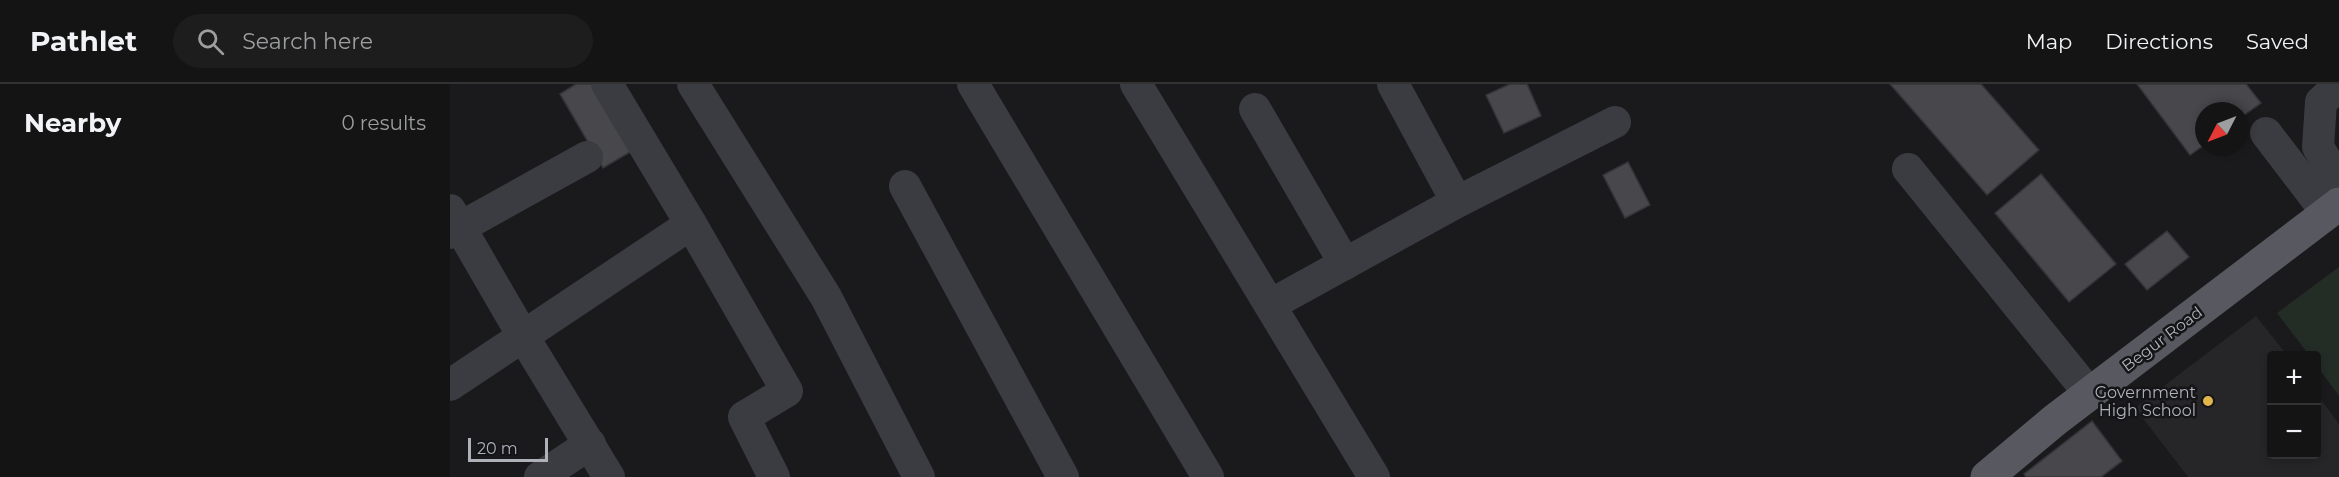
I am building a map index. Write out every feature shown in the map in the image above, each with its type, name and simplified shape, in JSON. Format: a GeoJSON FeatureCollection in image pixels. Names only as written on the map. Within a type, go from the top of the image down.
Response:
{"type":"FeatureCollection","features":[{"type":"Feature","properties":{"kind":"main road","name":"Begur Road"},"geometry":{"type":"LineString","coordinates":[[1995,475],[2089,393],[2333,208]]}},
{"type":"Feature","properties":{"kind":"street"},"geometry":{"type":"LineString","coordinates":[[607,84],[692,224],[786,391],[744,417],[774,477]]}},
{"type":"Feature","properties":{"kind":"street"},"geometry":{"type":"LineString","coordinates":[[693,84],[826,297],[919,477]]}},
{"type":"Feature","properties":{"kind":"street"},"geometry":{"type":"LineString","coordinates":[[973,84],[1208,477]]}},
{"type":"Feature","properties":{"kind":"street"},"geometry":{"type":"LineString","coordinates":[[1136,84],[1374,477]]}},
{"type":"Feature","properties":{"kind":"street"},"geometry":{"type":"LineString","coordinates":[[1393,84],[1457,202]]}},
{"type":"Feature","properties":{"kind":"street"},"geometry":{"type":"LineString","coordinates":[[2339,86],[2321,102],[2318,147],[2339,182]]}},
{"type":"Feature","properties":{"kind":"street"},"geometry":{"type":"LineString","coordinates":[[1256,108],[1345,264]]}},
{"type":"Feature","properties":{"kind":"street"},"geometry":{"type":"LineString","coordinates":[[1270,305],[1457,202],[1615,122]]}},
{"type":"Feature","properties":{"kind":"street"},"geometry":{"type":"LineString","coordinates":[[2266,133],[2333,208]]}},
{"type":"Feature","properties":{"kind":"street"},"geometry":{"type":"LineString","coordinates":[[587,158],[453,223],[609,477]]}},
{"type":"Feature","properties":{"kind":"street"},"geometry":{"type":"LineString","coordinates":[[1908,169],[2089,393]]}},
{"type":"Feature","properties":{"kind":"street"},"geometry":{"type":"LineString","coordinates":[[905,186],[1064,477]]}},
{"type":"Feature","properties":{"kind":"street"},"geometry":{"type":"LineString","coordinates":[[450,385],[692,224]]}},
{"type":"Feature","properties":{"kind":"street"},"geometry":{"type":"LineString","coordinates":[[540,477],[590,444]]}},
{"type":"Feature","properties":{"kind":"shaded area"},"geometry":{"type":"Polygon","coordinates":[[[2339,267],[2339,396],[2321,371],[2321,351],[2306,351],[2277,313],[2339,267]]]}},
{"type":"Feature","properties":{"kind":"shaded area","name":"Government High School"},"geometry":{"type":"Polygon","coordinates":[[[2256,316],[2284,351],[2267,351],[2267,459],[2321,459],[2321,399],[2339,424],[2339,477],[2188,477],[2135,408],[2256,316]]]}},
{"type":"Feature","properties":{"kind":"building"},"geometry":{"type":"Polygon","coordinates":[[[576,84],[600,84],[637,148],[603,168],[560,94],[576,84]]]}},
{"type":"Feature","properties":{"kind":"building"},"geometry":{"type":"Polygon","coordinates":[[[1510,84],[1527,84],[1541,116],[1504,133],[1486,95],[1510,84]]]}},
{"type":"Feature","properties":{"kind":"building"},"geometry":{"type":"Polygon","coordinates":[[[1890,84],[1981,84],[2039,150],[1987,195],[1890,84]]]}},
{"type":"Feature","properties":{"kind":"building"},"geometry":{"type":"Polygon","coordinates":[[[2137,84],[2246,84],[2261,103],[2249,112],[2249,102],[2195,102],[2195,151],[2190,155],[2137,84]]]}},
{"type":"Feature","properties":{"kind":"building"},"geometry":{"type":"Polygon","coordinates":[[[1628,162],[1650,205],[1625,218],[1603,175],[1628,162]]]}},
{"type":"Feature","properties":{"kind":"building"},"geometry":{"type":"Polygon","coordinates":[[[2041,174],[2116,264],[2069,302],[1995,213],[2041,174]]]}},
{"type":"Feature","properties":{"kind":"building"},"geometry":{"type":"Polygon","coordinates":[[[2167,231],[2189,257],[2147,290],[2125,264],[2167,231]]]}},
{"type":"Feature","properties":{"kind":"building"},"geometry":{"type":"Polygon","coordinates":[[[2092,421],[2122,461],[2101,477],[2026,477],[2024,474],[2092,421]]]}},
{"type":"Feature","properties":{"kind":"place","name":"Government High School"},"geometry":{"type":"Point","coordinates":[2208,401]}}]}
